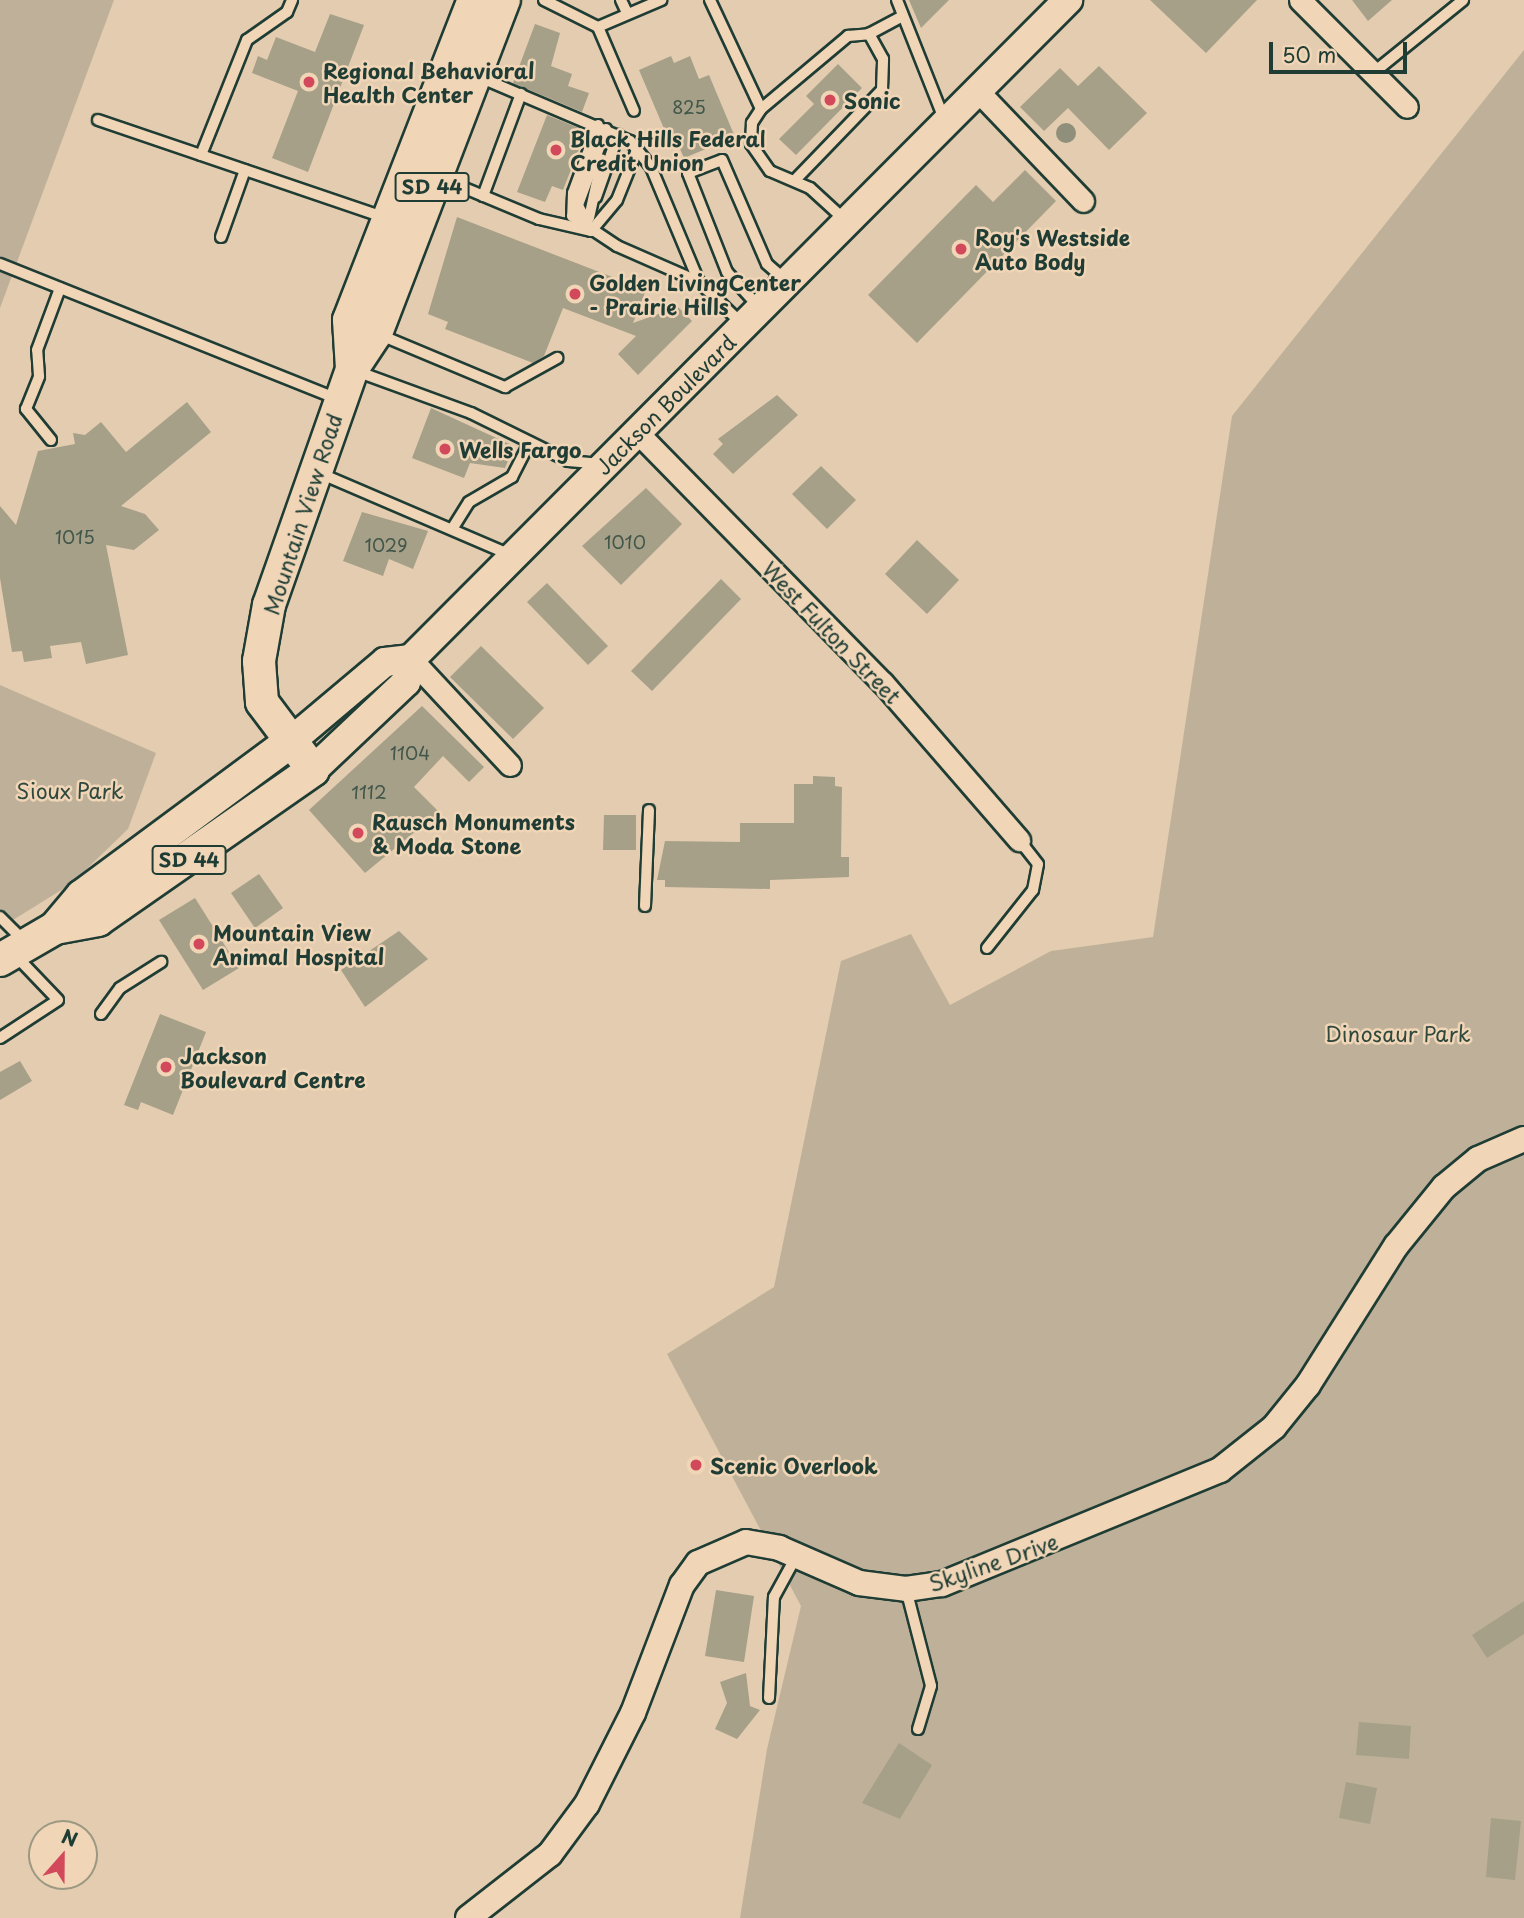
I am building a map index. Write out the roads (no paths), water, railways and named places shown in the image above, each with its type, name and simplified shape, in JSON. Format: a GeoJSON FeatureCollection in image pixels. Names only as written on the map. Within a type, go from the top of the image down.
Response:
{"type":"FeatureCollection","features":[{"type":"Feature","properties":{"kind":"main road","name":"Mountain View Road"},"geometry":{"type":"LineString","coordinates":[[462,71],[474,0]]}},
{"type":"Feature","properties":{"kind":"main road","name":"Mountain View Road"},"geometry":{"type":"LineString","coordinates":[[313,770],[262,702],[259,661],[269,605],[352,369],[376,333],[423,170],[462,71],[504,0]]}},
{"type":"Feature","properties":{"kind":"main road","name":"Jackson Boulevard"},"geometry":{"type":"LineString","coordinates":[[55,928],[98,920],[313,770],[406,682],[411,659],[1068,0]]}},
{"type":"Feature","properties":{"kind":"main road","name":"Mountain View Road"},"geometry":{"type":"LineString","coordinates":[[352,369],[349,320],[388,219],[423,170]]}},
{"type":"Feature","properties":{"kind":"main road","name":"Jackson Boulevard"},"geometry":{"type":"LineString","coordinates":[[14,952],[55,928],[82,896],[290,742],[385,662],[411,659]]}},
{"type":"Feature","properties":{"kind":"street"},"geometry":{"type":"LineString","coordinates":[[1300,0],[1407,107]]}},
{"type":"Feature","properties":{"kind":"street"},"geometry":{"type":"LineString","coordinates":[[978,91],[1083,201]]}},
{"type":"Feature","properties":{"kind":"street","name":"West Fulton Street"},"geometry":{"type":"LineString","coordinates":[[637,432],[883,683],[1019,840]]}},
{"type":"Feature","properties":{"kind":"street"},"geometry":{"type":"LineString","coordinates":[[411,659],[510,765]]}},
{"type":"Feature","properties":{"kind":"street","name":"Skyline Drive"},"geometry":{"type":"LineString","coordinates":[[468,1918],[550,1854],[587,1804],[633,1713],[681,1584],[698,1563],[746,1542],[797,1555],[859,1583],[906,1589],[942,1584],[1073,1535],[1245,1453],[1308,1385],[1396,1246],[1444,1187],[1478,1159],[1524,1139]]}},
{"type":"Feature","properties":{"kind":"lane"},"geometry":{"type":"LineString","coordinates":[[201,155],[247,40],[287,12],[292,0]]}},
{"type":"Feature","properties":{"kind":"lane"},"geometry":{"type":"LineString","coordinates":[[544,0],[598,27],[634,111]]}},
{"type":"Feature","properties":{"kind":"lane"},"geometry":{"type":"LineString","coordinates":[[621,0],[627,13]]}},
{"type":"Feature","properties":{"kind":"lane"},"geometry":{"type":"LineString","coordinates":[[598,27],[661,0]]}},
{"type":"Feature","properties":{"kind":"lane"},"geometry":{"type":"LineString","coordinates":[[710,0],[761,109]]}},
{"type":"Feature","properties":{"kind":"lane"},"geometry":{"type":"LineString","coordinates":[[897,0],[946,123]]}},
{"type":"Feature","properties":{"kind":"lane"},"geometry":{"type":"LineString","coordinates":[[1373,73],[1462,0]]}},
{"type":"Feature","properties":{"kind":"lane"},"geometry":{"type":"LineString","coordinates":[[848,223],[796,178],[770,171],[751,144],[752,123],[761,109],[848,36],[869,34],[903,16]]}},
{"type":"Feature","properties":{"kind":"lane"},"geometry":{"type":"LineString","coordinates":[[796,178],[882,90],[883,59],[869,34]]}},
{"type":"Feature","properties":{"kind":"lane"},"geometry":{"type":"LineString","coordinates":[[462,71],[608,130],[637,150],[651,167],[699,282]]}},
{"type":"Feature","properties":{"kind":"lane"},"geometry":{"type":"LineString","coordinates":[[483,196],[522,94]]}},
{"type":"Feature","properties":{"kind":"lane"},"geometry":{"type":"LineString","coordinates":[[98,120],[388,219]]}},
{"type":"Feature","properties":{"kind":"lane"},"geometry":{"type":"LineString","coordinates":[[591,231],[608,130]]}},
{"type":"Feature","properties":{"kind":"lane"},"geometry":{"type":"LineString","coordinates":[[591,231],[569,208],[608,130]]}},
{"type":"Feature","properties":{"kind":"lane"},"geometry":{"type":"LineString","coordinates":[[591,231],[617,200],[637,150]]}},
{"type":"Feature","properties":{"kind":"lane"},"geometry":{"type":"LineString","coordinates":[[752,318],[727,271],[688,173],[722,160],[767,264],[788,283]]}},
{"type":"Feature","properties":{"kind":"lane"},"geometry":{"type":"LineString","coordinates":[[221,237],[244,170]]}},
{"type":"Feature","properties":{"kind":"lane"},"geometry":{"type":"LineString","coordinates":[[423,170],[483,196],[591,231],[699,282],[752,318]]}},
{"type":"Feature","properties":{"kind":"lane"},"geometry":{"type":"LineString","coordinates":[[0,264],[340,400]]}},
{"type":"Feature","properties":{"kind":"lane"},"geometry":{"type":"LineString","coordinates":[[51,440],[26,409],[39,376],[37,350],[60,288]]}},
{"type":"Feature","properties":{"kind":"lane"},"geometry":{"type":"LineString","coordinates":[[376,333],[505,387],[557,358]]}},
{"type":"Feature","properties":{"kind":"lane"},"geometry":{"type":"LineString","coordinates":[[352,369],[530,442],[568,461],[604,464]]}},
{"type":"Feature","properties":{"kind":"lane"},"geometry":{"type":"LineString","coordinates":[[454,526],[469,502],[512,477],[530,442]]}},
{"type":"Feature","properties":{"kind":"lane"},"geometry":{"type":"LineString","coordinates":[[316,471],[390,506],[454,526],[514,556]]}},
{"type":"Feature","properties":{"kind":"lane"},"geometry":{"type":"LineString","coordinates":[[645,906],[649,810]]}},
{"type":"Feature","properties":{"kind":"lane"},"geometry":{"type":"LineString","coordinates":[[986,948],[1033,890],[1038,864],[1019,840]]}},
{"type":"Feature","properties":{"kind":"lane"},"geometry":{"type":"LineString","coordinates":[[0,917],[14,952],[58,1000],[0,1038]]}},
{"type":"Feature","properties":{"kind":"lane"},"geometry":{"type":"LineString","coordinates":[[101,1014],[120,988],[161,962]]}},
{"type":"Feature","properties":{"kind":"lane"},"geometry":{"type":"LineString","coordinates":[[769,1698],[774,1597],[797,1555]]}},
{"type":"Feature","properties":{"kind":"lane"},"geometry":{"type":"LineString","coordinates":[[906,1589],[931,1686],[918,1729]]}},
{"type":"Feature","properties":{"kind":"place","name":"Regional Behavioral Health Center"},"geometry":{"type":"Point","coordinates":[309,82]}},
{"type":"Feature","properties":{"kind":"place","name":"Sonic"},"geometry":{"type":"Point","coordinates":[830,100]}},
{"type":"Feature","properties":{"kind":"place","name":"Black Hills Federal Credit Union"},"geometry":{"type":"Point","coordinates":[556,150]}},
{"type":"Feature","properties":{"kind":"place","name":"Roy's Westside Auto Body"},"geometry":{"type":"Point","coordinates":[961,249]}},
{"type":"Feature","properties":{"kind":"place","name":"Golden LivingCenter - Prairie Hills"},"geometry":{"type":"Point","coordinates":[575,294]}},
{"type":"Feature","properties":{"kind":"place","name":"Wells Fargo"},"geometry":{"type":"Point","coordinates":[445,449]}},
{"type":"Feature","properties":{"kind":"place","name":"Rausch Monuments & Moda Stone"},"geometry":{"type":"Point","coordinates":[358,833]}},
{"type":"Feature","properties":{"kind":"place","name":"Mountain View Animal Hospital"},"geometry":{"type":"Point","coordinates":[199,944]}},
{"type":"Feature","properties":{"kind":"place","name":"Jackson Boulevard Centre"},"geometry":{"type":"Point","coordinates":[166,1067]}},
{"type":"Feature","properties":{"kind":"place","name":"Scenic Overlook"},"geometry":{"type":"Point","coordinates":[696,1465]}},
{"type":"Feature","properties":{"kind":"park label","name":"Sioux Park"},"geometry":{"type":"Point","coordinates":[70,790]}},
{"type":"Feature","properties":{"kind":"park label","name":"Dinosaur Park"},"geometry":{"type":"Point","coordinates":[1398,1033]}}]}
